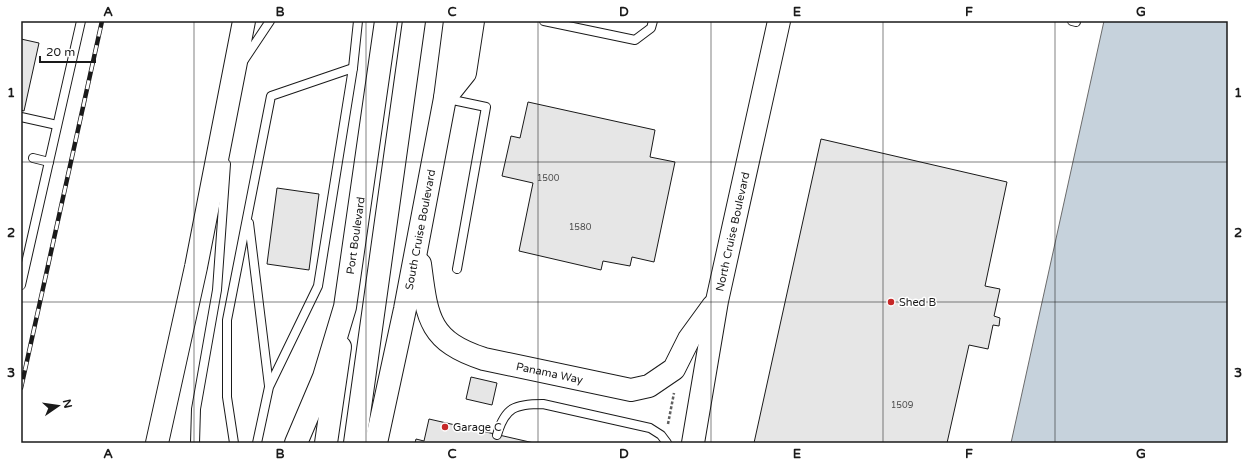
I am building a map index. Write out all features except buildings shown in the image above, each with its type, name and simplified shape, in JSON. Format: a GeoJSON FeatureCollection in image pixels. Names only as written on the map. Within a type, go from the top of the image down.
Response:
{"type":"FeatureCollection","features":[{"type":"Feature","properties":{"kind":"main road"},"geometry":{"type":"LineString","coordinates":[[158,443],[199,252],[244,21]]}},
{"type":"Feature","properties":{"kind":"main road","name":"Port Boulevard"},"geometry":{"type":"LineString","coordinates":[[296,443],[324,378],[345,307],[386,21]]}},
{"type":"Feature","properties":{"kind":"main road"},"geometry":{"type":"LineString","coordinates":[[355,443],[414,21]]}},
{"type":"Feature","properties":{"kind":"main road"},"geometry":{"type":"LineString","coordinates":[[445,98],[455,21]]}},
{"type":"Feature","properties":{"kind":"main road","name":"South Cruise Boulevard"},"geometry":{"type":"LineString","coordinates":[[376,443],[405,309],[445,98],[465,73],[473,21]]}},
{"type":"Feature","properties":{"kind":"main road","name":"North Cruise Boulevard"},"geometry":{"type":"LineString","coordinates":[[693,443],[717,301],[780,23]]}},
{"type":"Feature","properties":{"kind":"main road","name":"Panama Way"},"geometry":{"type":"LineString","coordinates":[[417,245],[426,306],[432,324],[442,337],[451,344],[463,352],[484,359],[613,387],[631,390],[649,386],[674,369],[689,339],[717,301]]}},
{"type":"Feature","properties":{"kind":"main road"},"geometry":{"type":"LineString","coordinates":[[326,443],[345,307]]}},
{"type":"Feature","properties":{"kind":"lane"},"geometry":{"type":"LineString","coordinates":[[21,285],[81,21]]}},
{"type":"Feature","properties":{"kind":"lane"},"geometry":{"type":"LineString","coordinates":[[194,443],[196,409],[217,290],[232,78],[270,21]]}},
{"type":"Feature","properties":{"kind":"lane"},"geometry":{"type":"LineString","coordinates":[[257,443],[270,387],[318,286],[353,68],[358,21]]}},
{"type":"Feature","properties":{"kind":"lane"},"geometry":{"type":"LineString","coordinates":[[544,21],[635,40],[651,28],[654,21]]}},
{"type":"Feature","properties":{"kind":"lane"},"geometry":{"type":"LineString","coordinates":[[234,443],[226,397],[227,320],[272,96],[353,68]]}},
{"type":"Feature","properties":{"kind":"lane"},"geometry":{"type":"LineString","coordinates":[[445,98],[486,107],[457,269]]}},
{"type":"Feature","properties":{"kind":"lane"},"geometry":{"type":"LineString","coordinates":[[21,117],[57,125]]}},
{"type":"Feature","properties":{"kind":"lane"},"geometry":{"type":"LineString","coordinates":[[33,158],[49,162]]}},
{"type":"Feature","properties":{"kind":"lane"},"geometry":{"type":"LineString","coordinates":[[248,216],[270,387]]}},
{"type":"Feature","properties":{"kind":"lane"},"geometry":{"type":"LineString","coordinates":[[497,434],[502,420],[508,411],[518,406],[543,404],[650,428],[661,436],[667,443]]}},
{"type":"Feature","properties":{"kind":"path"},"geometry":{"type":"LineString","coordinates":[[668,424],[674,392]]}},
{"type":"Feature","properties":{"kind":"shaded area"},"geometry":{"type":"Polygon","coordinates":[[[1104,21],[1228,21],[1228,443],[1011,443],[1104,21]]]}},
{"type":"Feature","properties":{"kind":"railway"},"geometry":{"type":"LineString","coordinates":[[21,388],[102,21]]}},
{"type":"Feature","properties":{"kind":"place","name":"Shed B"},"geometry":{"type":"Point","coordinates":[891,302]}},
{"type":"Feature","properties":{"kind":"place","name":"Garage C"},"geometry":{"type":"Point","coordinates":[445,427]}}]}
